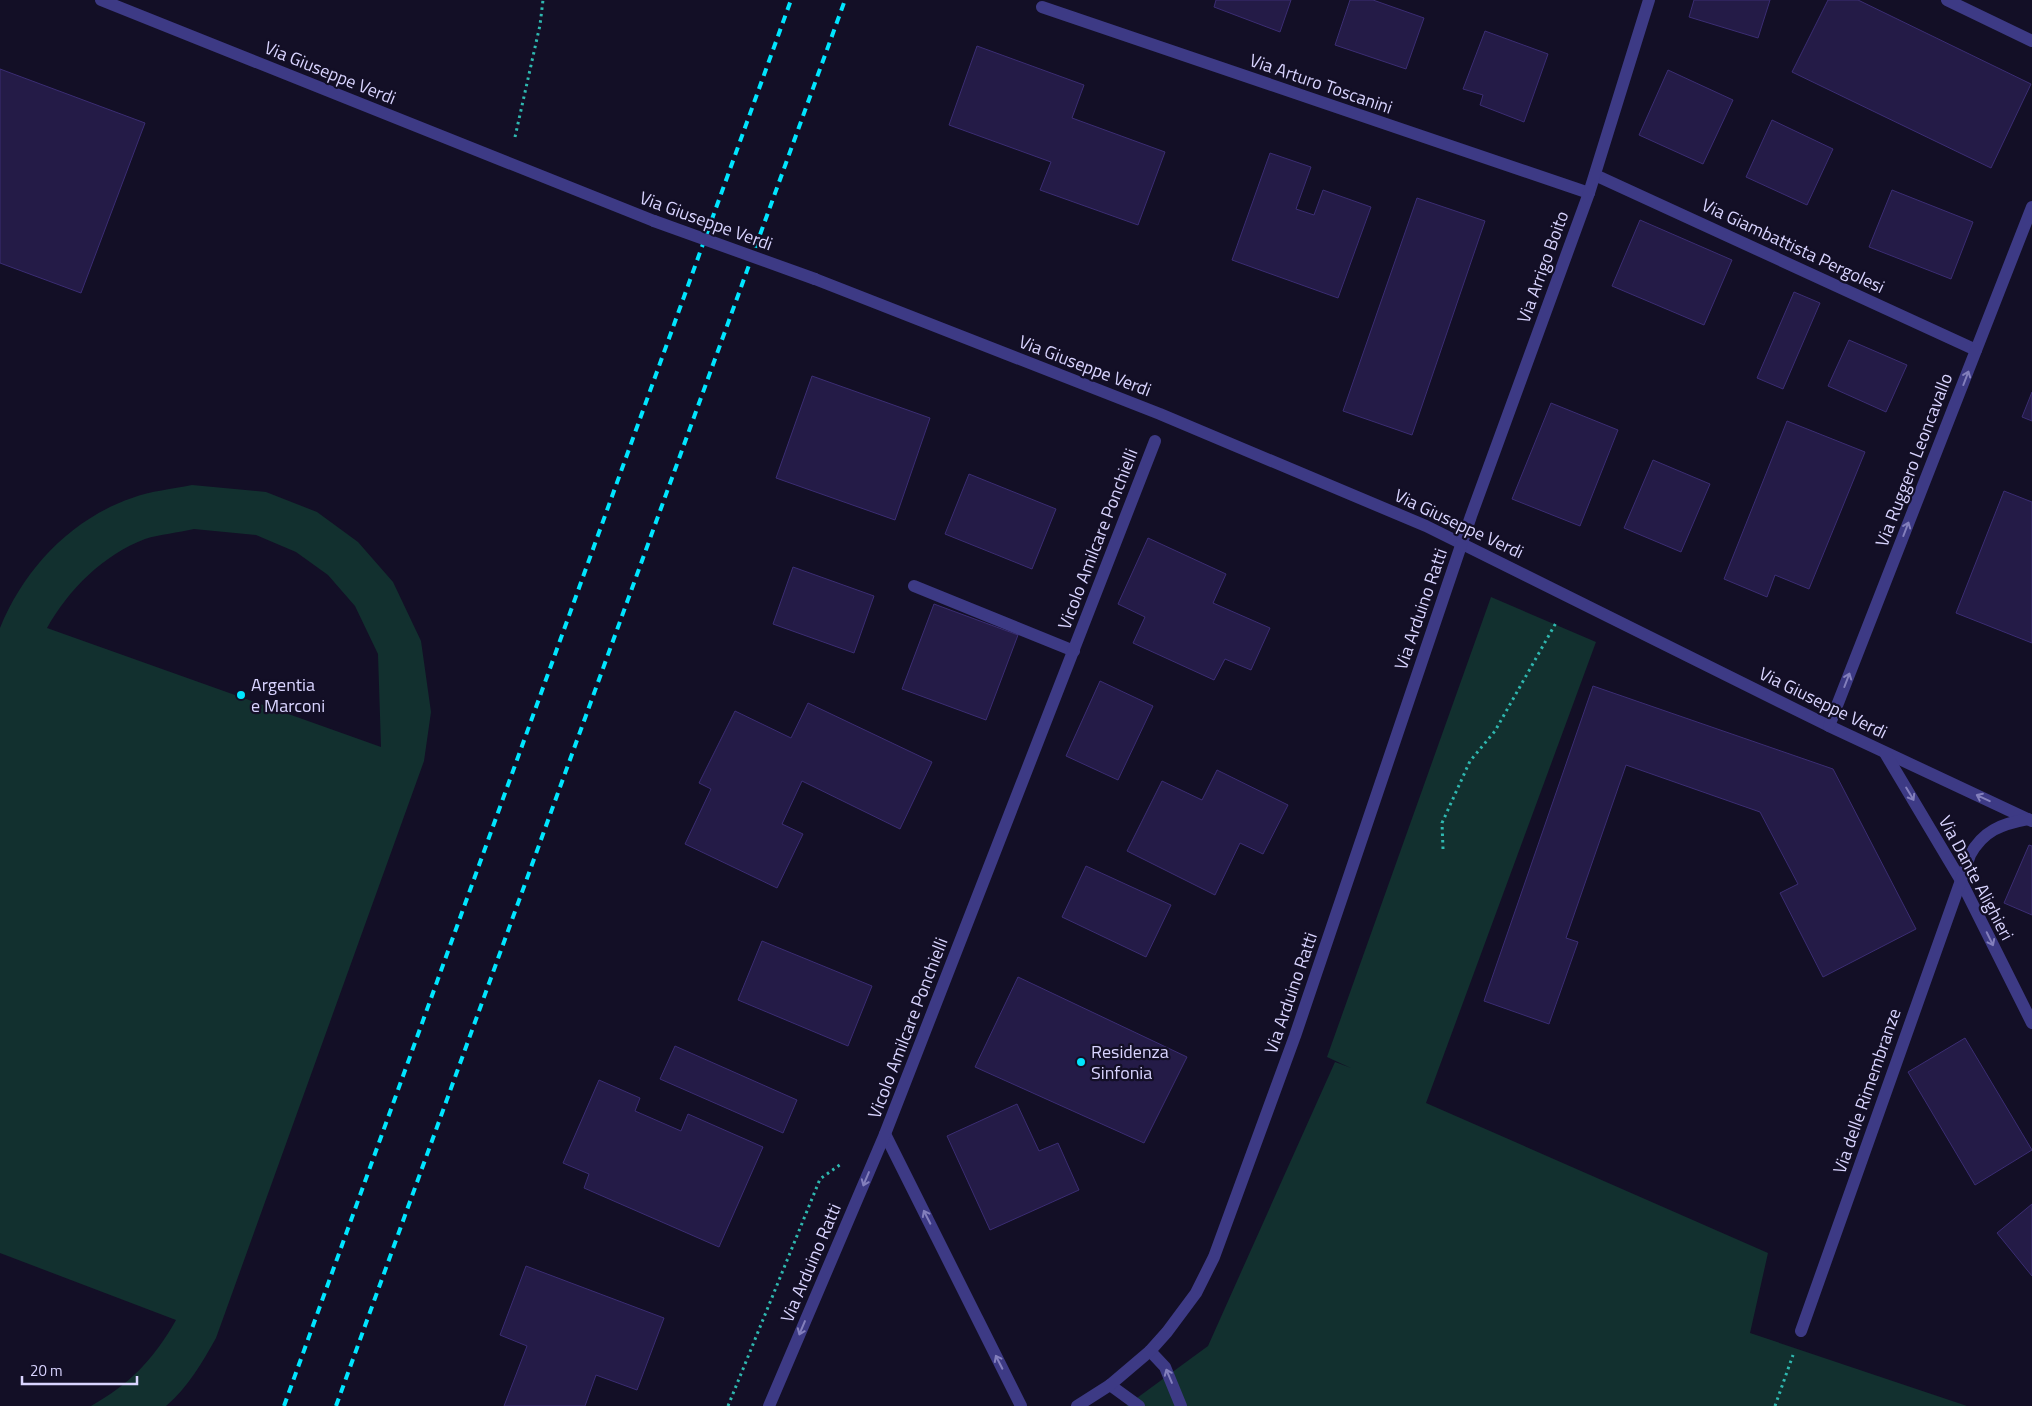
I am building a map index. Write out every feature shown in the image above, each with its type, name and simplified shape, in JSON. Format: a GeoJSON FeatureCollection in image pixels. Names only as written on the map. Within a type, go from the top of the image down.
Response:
{"type":"FeatureCollection","features":[{"type":"Feature","properties":{"kind":"street","name":"Via Giuseppe Verdi"},"geometry":{"type":"LineString","coordinates":[[101,0],[654,221],[815,280],[1160,414],[1426,526],[1829,726],[2030,820]]}},
{"type":"Feature","properties":{"kind":"street","name":"Via Arrigo Boito"},"geometry":{"type":"LineString","coordinates":[[1462,543],[1589,193],[1649,0]]}},
{"type":"Feature","properties":{"kind":"street"},"geometry":{"type":"LineString","coordinates":[[1947,0],[2032,41]]}},
{"type":"Feature","properties":{"kind":"street","name":"Via Arturo Toscanini"},"geometry":{"type":"LineString","coordinates":[[1042,7],[1589,193]]}},
{"type":"Feature","properties":{"kind":"street","name":"Via Giambattista Pergolesi"},"geometry":{"type":"LineString","coordinates":[[1595,175],[1976,350]]}},
{"type":"Feature","properties":{"kind":"street","name":"Via Ruggero Leoncavallo"},"geometry":{"type":"LineString","coordinates":[[1829,726],[2032,207]]}},
{"type":"Feature","properties":{"kind":"street","name":"Vicolo Amilcare Ponchielli"},"geometry":{"type":"LineString","coordinates":[[1021,1406],[885,1134],[1155,441]]}},
{"type":"Feature","properties":{"kind":"street","name":"Via Arduino Ratti"},"geometry":{"type":"LineString","coordinates":[[1078,1406],[1110,1385],[1150,1351],[1186,1309],[1206,1276],[1295,1036],[1462,543]]}},
{"type":"Feature","properties":{"kind":"street","name":"Vicolo Amilcare Ponchielli"},"geometry":{"type":"LineString","coordinates":[[914,586],[1074,651]]}},
{"type":"Feature","properties":{"kind":"street","name":"Via Dante Alighieri"},"geometry":{"type":"LineString","coordinates":[[1885,752],[1960,880],[2032,1023]]}},
{"type":"Feature","properties":{"kind":"street","name":"Via delle Rimembranze"},"geometry":{"type":"LineString","coordinates":[[1801,1331],[1970,855],[1982,837],[2006,823],[2030,820]]}},
{"type":"Feature","properties":{"kind":"street","name":"Via Arduino Ratti"},"geometry":{"type":"LineString","coordinates":[[769,1406],[885,1134]]}},
{"type":"Feature","properties":{"kind":"street"},"geometry":{"type":"LineString","coordinates":[[1150,1351],[1165,1367],[1181,1406]]}},
{"type":"Feature","properties":{"kind":"street"},"geometry":{"type":"LineString","coordinates":[[1110,1385],[1139,1406]]}},
{"type":"Feature","properties":{"kind":"path"},"geometry":{"type":"LineString","coordinates":[[514,143],[540,25],[543,0]]}},
{"type":"Feature","properties":{"kind":"path"},"geometry":{"type":"LineString","coordinates":[[1443,849],[1442,823],[1470,762],[1495,731],[1557,621]]}},
{"type":"Feature","properties":{"kind":"path"},"geometry":{"type":"LineString","coordinates":[[728,1406],[820,1179],[844,1162]]}},
{"type":"Feature","properties":{"kind":"path"},"geometry":{"type":"LineString","coordinates":[[1775,1406],[1801,1331]]}},
{"type":"Feature","properties":{"kind":"green space"},"geometry":{"type":"Polygon","coordinates":[[[192,485],[266,492],[317,512],[358,542],[393,582],[421,641],[431,712],[424,761],[216,1338],[188,1383],[166,1406],[91,1406],[118,1389],[150,1359],[176,1320],[0,1253],[0,628],[10,606],[36,566],[70,533],[110,507],[132,498],[192,485]],[[194,529],[145,539],[115,554],[101,564],[66,600],[47,628],[381,747],[378,654],[355,606],[328,575],[296,552],[256,535],[194,529]]]}},
{"type":"Feature","properties":{"kind":"green space"},"geometry":{"type":"Polygon","coordinates":[[[1491,597],[1596,642],[1426,1103],[1768,1253],[1750,1333],[1967,1406],[1126,1406],[1208,1346],[1335,1062],[1351,1068],[1327,1057],[1491,597]]]}},
{"type":"Feature","properties":{"kind":"building"},"geometry":{"type":"Polygon","coordinates":[[[1216,0],[1291,0],[1280,32],[1214,7],[1216,0]]]}},
{"type":"Feature","properties":{"kind":"building"},"geometry":{"type":"Polygon","coordinates":[[[1350,0],[1373,0],[1424,18],[1406,69],[1335,45],[1350,0]]]}},
{"type":"Feature","properties":{"kind":"building"},"geometry":{"type":"Polygon","coordinates":[[[1694,0],[1770,0],[1758,38],[1689,17],[1694,0]]]}},
{"type":"Feature","properties":{"kind":"building"},"geometry":{"type":"Polygon","coordinates":[[[1828,0],[1858,0],[2031,84],[1991,168],[1792,72],[1828,0]]]}},
{"type":"Feature","properties":{"kind":"building"},"geometry":{"type":"Polygon","coordinates":[[[1485,31],[1548,54],[1524,122],[1480,105],[1483,95],[1463,89],[1485,31]]]}},
{"type":"Feature","properties":{"kind":"building"},"geometry":{"type":"Polygon","coordinates":[[[977,46],[1084,85],[1072,118],[1165,152],[1138,225],[1040,190],[1051,162],[949,125],[977,46]]]}},
{"type":"Feature","properties":{"kind":"building"},"geometry":{"type":"Polygon","coordinates":[[[0,69],[145,123],[81,293],[0,263],[0,69]]]}},
{"type":"Feature","properties":{"kind":"building"},"geometry":{"type":"Polygon","coordinates":[[[1668,70],[1733,100],[1703,164],[1639,135],[1668,70]]]}},
{"type":"Feature","properties":{"kind":"building"},"geometry":{"type":"Polygon","coordinates":[[[1772,120],[1833,149],[1807,205],[1746,177],[1772,120]]]}},
{"type":"Feature","properties":{"kind":"building"},"geometry":{"type":"Polygon","coordinates":[[[1270,153],[1311,167],[1296,209],[1314,215],[1323,190],[1371,207],[1338,298],[1232,260],[1270,153]]]}},
{"type":"Feature","properties":{"kind":"building"},"geometry":{"type":"Polygon","coordinates":[[[1892,190],[1973,222],[1951,279],[1869,247],[1892,190]]]}},
{"type":"Feature","properties":{"kind":"building"},"geometry":{"type":"Polygon","coordinates":[[[1417,198],[1485,221],[1412,435],[1343,411],[1417,198]]]}},
{"type":"Feature","properties":{"kind":"building"},"geometry":{"type":"Polygon","coordinates":[[[1640,220],[1732,260],[1704,325],[1612,286],[1640,220]]]}},
{"type":"Feature","properties":{"kind":"building"},"geometry":{"type":"Polygon","coordinates":[[[1794,292],[1820,303],[1783,389],[1757,378],[1794,292]]]}},
{"type":"Feature","properties":{"kind":"building"},"geometry":{"type":"Polygon","coordinates":[[[1849,340],[1907,365],[1886,412],[1828,386],[1849,340]]]}},
{"type":"Feature","properties":{"kind":"building"},"geometry":{"type":"Polygon","coordinates":[[[812,376],[930,418],[895,520],[776,478],[812,376]]]}},
{"type":"Feature","properties":{"kind":"building"},"geometry":{"type":"Polygon","coordinates":[[[2032,392],[2032,421],[2022,417],[2032,392]]]}},
{"type":"Feature","properties":{"kind":"building"},"geometry":{"type":"Polygon","coordinates":[[[1551,403],[1618,430],[1580,526],[1512,499],[1551,403]]]}},
{"type":"Feature","properties":{"kind":"building"},"geometry":{"type":"Polygon","coordinates":[[[1787,421],[1865,452],[1809,589],[1775,575],[1767,597],[1724,579],[1787,421]]]}},
{"type":"Feature","properties":{"kind":"building"},"geometry":{"type":"Polygon","coordinates":[[[1653,460],[1710,484],[1681,552],[1624,528],[1653,460]]]}},
{"type":"Feature","properties":{"kind":"building"},"geometry":{"type":"Polygon","coordinates":[[[969,474],[1056,509],[1032,569],[945,534],[969,474]]]}},
{"type":"Feature","properties":{"kind":"building"},"geometry":{"type":"Polygon","coordinates":[[[2004,491],[2032,502],[2032,643],[1956,613],[2004,491]]]}},
{"type":"Feature","properties":{"kind":"building"},"geometry":{"type":"Polygon","coordinates":[[[1148,538],[1226,574],[1213,603],[1270,628],[1251,670],[1225,659],[1214,680],[1133,643],[1145,617],[1118,604],[1148,538]]]}},
{"type":"Feature","properties":{"kind":"building"},"geometry":{"type":"Polygon","coordinates":[[[793,567],[874,596],[854,653],[773,624],[793,567]]]}},
{"type":"Feature","properties":{"kind":"building"},"geometry":{"type":"Polygon","coordinates":[[[934,604],[1018,635],[986,720],[902,689],[934,604]]]}},
{"type":"Feature","properties":{"kind":"building"},"geometry":{"type":"Polygon","coordinates":[[[1100,681],[1153,706],[1118,780],[1066,756],[1100,681]]]}},
{"type":"Feature","properties":{"kind":"building"},"geometry":{"type":"Polygon","coordinates":[[[1593,686],[1833,769],[1916,929],[1823,977],[1780,893],[1798,884],[1760,812],[1626,765],[1566,938],[1578,942],[1549,1024],[1484,1001],[1593,686]]]}},
{"type":"Feature","properties":{"kind":"building"},"geometry":{"type":"Polygon","coordinates":[[[808,703],[932,762],[900,829],[802,781],[782,824],[803,834],[777,888],[685,844],[711,789],[699,783],[735,711],[791,738],[808,703]]]}},
{"type":"Feature","properties":{"kind":"building"},"geometry":{"type":"Polygon","coordinates":[[[1217,770],[1288,805],[1263,854],[1240,843],[1215,895],[1127,851],[1162,781],[1202,800],[1217,770]]]}},
{"type":"Feature","properties":{"kind":"building"},"geometry":{"type":"Polygon","coordinates":[[[2029,845],[2032,846],[2032,915],[2004,903],[2029,845]]]}},
{"type":"Feature","properties":{"kind":"building"},"geometry":{"type":"Polygon","coordinates":[[[1086,866],[1171,905],[1146,957],[1062,917],[1086,866]]]}},
{"type":"Feature","properties":{"kind":"building"},"geometry":{"type":"Polygon","coordinates":[[[762,941],[872,986],[848,1046],[738,1000],[762,941]]]}},
{"type":"Feature","properties":{"kind":"building","name":"Residenza Sinfonia"},"geometry":{"type":"Polygon","coordinates":[[[1018,977],[1187,1057],[1144,1143],[975,1067],[1018,977]]]}},
{"type":"Feature","properties":{"kind":"building"},"geometry":{"type":"Polygon","coordinates":[[[1965,1038],[2032,1150],[1975,1185],[1908,1072],[1965,1038]]]}},
{"type":"Feature","properties":{"kind":"building"},"geometry":{"type":"Polygon","coordinates":[[[675,1046],[797,1100],[783,1133],[660,1079],[675,1046]]]}},
{"type":"Feature","properties":{"kind":"building"},"geometry":{"type":"Polygon","coordinates":[[[599,1080],[640,1098],[635,1111],[681,1131],[688,1114],[763,1147],[719,1247],[584,1188],[589,1174],[563,1163],[599,1080]]]}},
{"type":"Feature","properties":{"kind":"building"},"geometry":{"type":"Polygon","coordinates":[[[1017,1104],[1039,1151],[1058,1143],[1079,1190],[990,1230],[947,1136],[1017,1104]]]}},
{"type":"Feature","properties":{"kind":"building"},"geometry":{"type":"Polygon","coordinates":[[[2032,1204],[2032,1276],[1997,1233],[2032,1204]]]}},
{"type":"Feature","properties":{"kind":"building"},"geometry":{"type":"Polygon","coordinates":[[[526,1266],[664,1318],[637,1390],[596,1375],[585,1406],[504,1406],[527,1346],[500,1335],[526,1266]]]}},
{"type":"Feature","properties":{"kind":"railway"},"geometry":{"type":"LineString","coordinates":[[284,1406],[791,0]]}},
{"type":"Feature","properties":{"kind":"railway"},"geometry":{"type":"LineString","coordinates":[[336,1406],[845,0]]}},
{"type":"Feature","properties":{"kind":"place","name":"Argentia e Marconi"},"geometry":{"type":"Point","coordinates":[241,695]}},
{"type":"Feature","properties":{"kind":"place","name":"Residenza Sinfonia"},"geometry":{"type":"Point","coordinates":[1081,1062]}}]}
